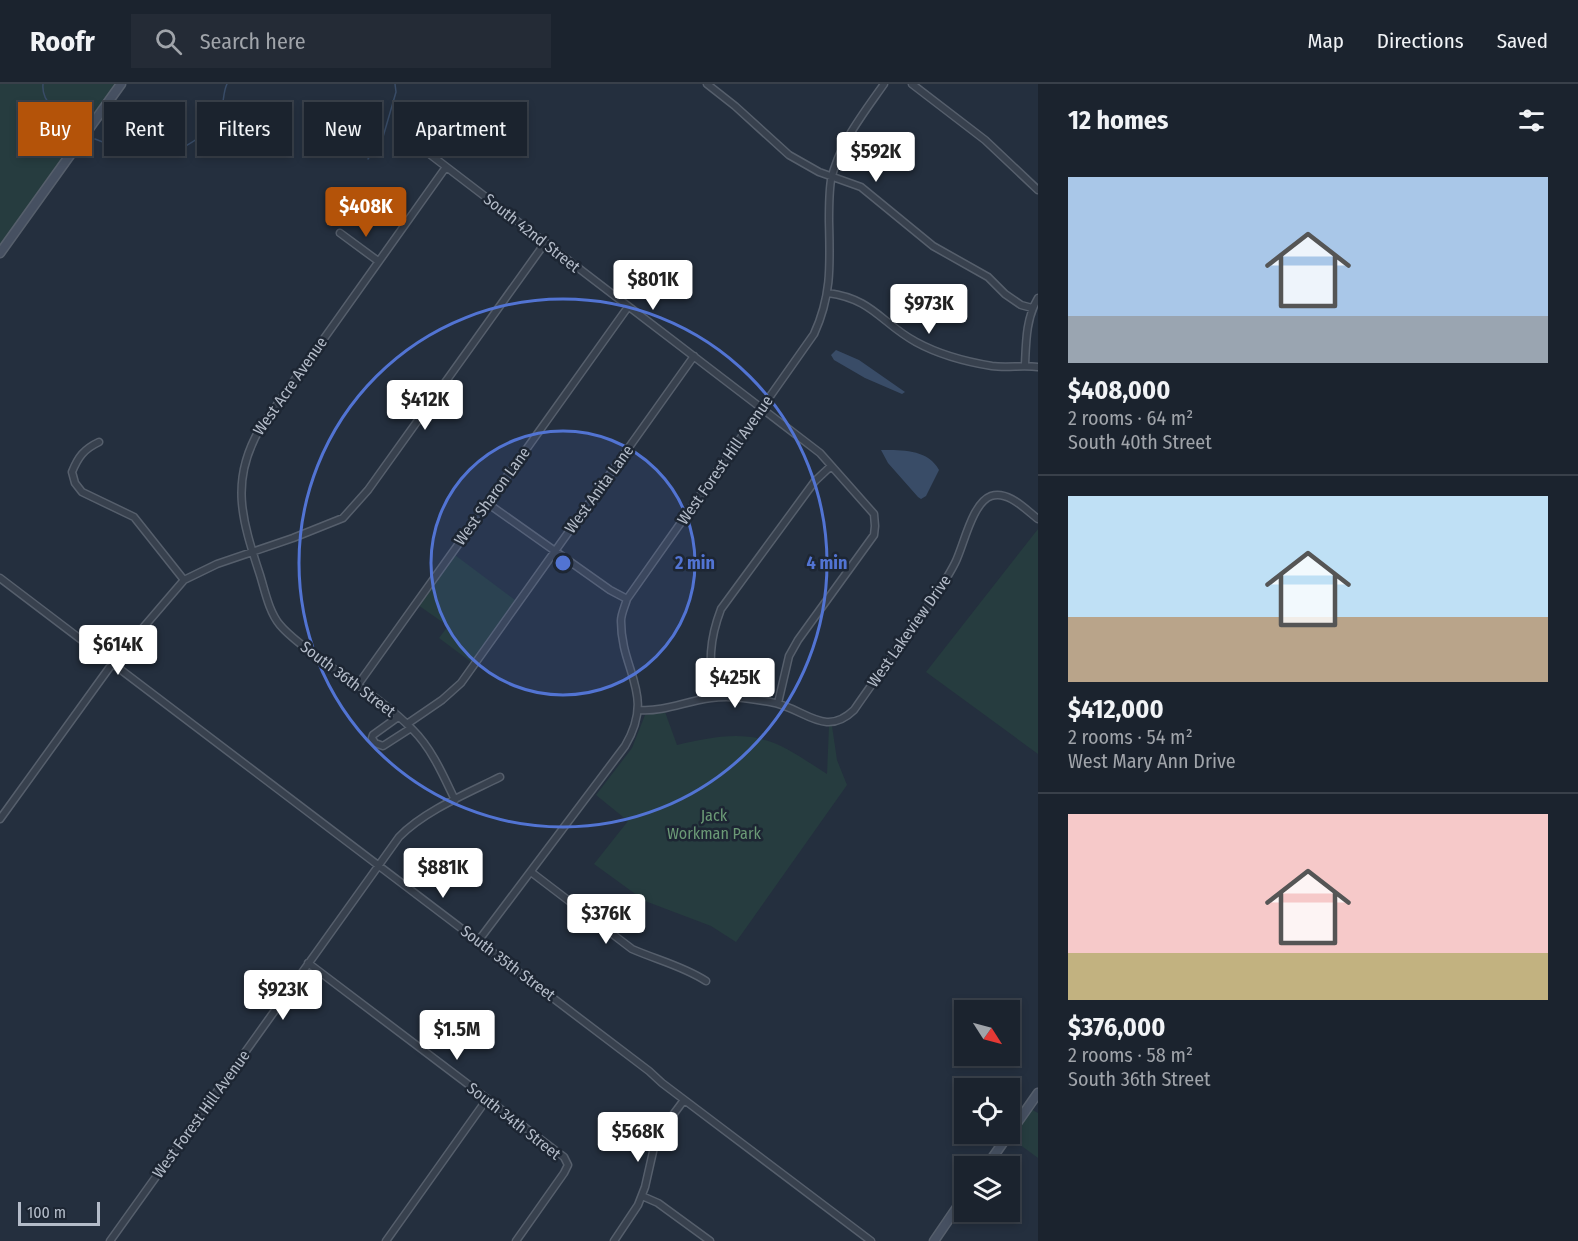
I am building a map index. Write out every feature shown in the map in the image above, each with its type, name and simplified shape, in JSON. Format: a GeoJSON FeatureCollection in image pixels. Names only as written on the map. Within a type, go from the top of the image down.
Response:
{"type":"FeatureCollection","features":[{"type":"Feature","properties":{"kind":"street"},"geometry":{"type":"LineString","coordinates":[[0,253],[121,84]]}},
{"type":"Feature","properties":{"kind":"street"},"geometry":{"type":"LineString","coordinates":[[707,84],[789,155],[807,166],[861,187],[933,246],[988,277],[1005,294],[1021,305],[1032,308]]}},
{"type":"Feature","properties":{"kind":"street","name":"West Forest Hill Avenue"},"geometry":{"type":"LineString","coordinates":[[479,940],[634,732],[639,710],[636,685],[625,648],[621,620],[627,599],[814,334],[823,315],[828,293],[832,176],[839,155],[850,134],[884,84]]}},
{"type":"Feature","properties":{"kind":"street"},"geometry":{"type":"LineString","coordinates":[[912,84],[985,140],[1038,190]]}},
{"type":"Feature","properties":{"kind":"street","name":"South 42nd Street"},"geometry":{"type":"LineString","coordinates":[[432,156],[820,453],[874,514],[874,535],[798,640],[789,656],[778,703]]}},
{"type":"Feature","properties":{"kind":"street","name":"West Acre Avenue"},"geometry":{"type":"LineString","coordinates":[[253,552],[241,503],[242,472],[249,448],[261,427],[446,167]]}},
{"type":"Feature","properties":{"kind":"street"},"geometry":{"type":"LineString","coordinates":[[340,233],[378,261]]}},
{"type":"Feature","properties":{"kind":"street"},"geometry":{"type":"LineString","coordinates":[[0,819],[112,664],[184,580],[202,570],[343,518],[368,490],[545,243]]}},
{"type":"Feature","properties":{"kind":"street"},"geometry":{"type":"LineString","coordinates":[[828,293],[849,296],[915,342],[938,352],[993,367],[1025,365],[1038,367]]}},
{"type":"Feature","properties":{"kind":"street"},"geometry":{"type":"LineString","coordinates":[[1025,365],[1027,332],[1032,308],[1038,298]]}},
{"type":"Feature","properties":{"kind":"street","name":"West Sharon Lane"},"geometry":{"type":"LineString","coordinates":[[357,686],[628,307]]}},
{"type":"Feature","properties":{"kind":"street","name":"West Anita Lane"},"geometry":{"type":"LineString","coordinates":[[398,717],[373,735],[375,743],[383,746],[458,686],[694,356]]}},
{"type":"Feature","properties":{"kind":"street"},"geometry":{"type":"LineString","coordinates":[[99,442],[86,448],[77,460],[72,472],[75,483],[82,492],[134,517],[184,580]]}},
{"type":"Feature","properties":{"kind":"street"},"geometry":{"type":"LineString","coordinates":[[713,697],[709,655],[712,631],[721,609],[815,481],[831,466]]}},
{"type":"Feature","properties":{"kind":"street","name":"West Lakeview Drive"},"geometry":{"type":"LineString","coordinates":[[778,703],[822,722],[838,722],[854,710],[942,586],[955,562],[976,510],[983,500],[1000,495],[1010,498],[1038,519]]}},
{"type":"Feature","properties":{"kind":"street"},"geometry":{"type":"LineString","coordinates":[[487,503],[554,552],[627,599]]}},
{"type":"Feature","properties":{"kind":"street","name":"South 36th Street"},"geometry":{"type":"LineString","coordinates":[[253,552],[271,607],[280,625],[300,644],[409,726],[432,755],[455,800]]}},
{"type":"Feature","properties":{"kind":"street","name":"South 35th Street"},"geometry":{"type":"LineString","coordinates":[[0,578],[479,940],[684,1100],[871,1241]]}},
{"type":"Feature","properties":{"kind":"street"},"geometry":{"type":"LineString","coordinates":[[639,710],[662,709],[713,697],[778,703]]}},
{"type":"Feature","properties":{"kind":"street","name":"West Forest Hill Avenue"},"geometry":{"type":"LineString","coordinates":[[110,1241],[378,865],[404,832],[455,800],[500,777]]}},
{"type":"Feature","properties":{"kind":"street"},"geometry":{"type":"LineString","coordinates":[[531,872],[633,949],[651,958],[692,972],[706,981]]}},
{"type":"Feature","properties":{"kind":"street","name":"South 34th Street"},"geometry":{"type":"LineString","coordinates":[[308,963],[564,1157],[567,1165],[564,1173],[516,1241]]}},
{"type":"Feature","properties":{"kind":"street"},"geometry":{"type":"LineString","coordinates":[[1020,1118],[1038,1093]]}},
{"type":"Feature","properties":{"kind":"street"},"geometry":{"type":"LineString","coordinates":[[386,1241],[487,1099]]}},
{"type":"Feature","properties":{"kind":"street"},"geometry":{"type":"LineString","coordinates":[[614,1241],[642,1196],[655,1143],[684,1100]]}},
{"type":"Feature","properties":{"kind":"street"},"geometry":{"type":"LineString","coordinates":[[642,1196],[658,1203],[710,1241]]}},
{"type":"Feature","properties":{"kind":"street"},"geometry":{"type":"LineString","coordinates":[[934,1241],[954,1212]]}},
{"type":"Feature","properties":{"kind":"green space"},"geometry":{"type":"Polygon","coordinates":[[[0,84],[118,84],[92,121],[92,102],[18,102],[18,156],[67,156],[0,250],[0,84]]]}},
{"type":"Feature","properties":{"kind":"green space"},"geometry":{"type":"Polygon","coordinates":[[[1038,529],[1038,754],[926,672],[1038,529]]]}},
{"type":"Feature","properties":{"kind":"green space"},"geometry":{"type":"Polygon","coordinates":[[[455,555],[515,600],[471,662],[439,638],[448,626],[418,605],[455,555]]]}},
{"type":"Feature","properties":{"kind":"green space","name":"Jack Workman Park"},"geometry":{"type":"Polygon","coordinates":[[[665,712],[677,745],[729,736],[761,739],[786,749],[827,774],[829,726],[832,726],[837,760],[847,785],[736,942],[711,926],[645,901],[594,864],[628,821],[596,795],[632,748],[645,715],[665,712]]]}},
{"type":"Feature","properties":{"kind":"green space"},"geometry":{"type":"Polygon","coordinates":[[[1031,1109],[1038,1113],[1038,1158],[1019,1144],[1020,1125],[1031,1109]]]}},
{"type":"Feature","properties":{"kind":"water"},"geometry":{"type":"Polygon","coordinates":[[[836,350],[859,360],[905,392],[902,394],[865,378],[834,360],[831,355],[836,350]]]}},
{"type":"Feature","properties":{"kind":"water"},"geometry":{"type":"Polygon","coordinates":[[[881,450],[913,452],[921,454],[934,463],[939,470],[926,496],[921,499],[918,497],[888,463],[881,450]]]}},
{"type":"Feature","properties":{"kind":"waterway"},"geometry":{"type":"LineString","coordinates":[[43,84],[48,102]]}},
{"type":"Feature","properties":{"kind":"waterway"},"geometry":{"type":"LineString","coordinates":[[95,139],[139,155],[162,155],[175,151],[198,138],[216,121],[221,111],[227,84]]}},
{"type":"Feature","properties":{"kind":"waterway"},"geometry":{"type":"LineString","coordinates":[[368,159],[383,137],[396,92],[395,84]]}}]}
